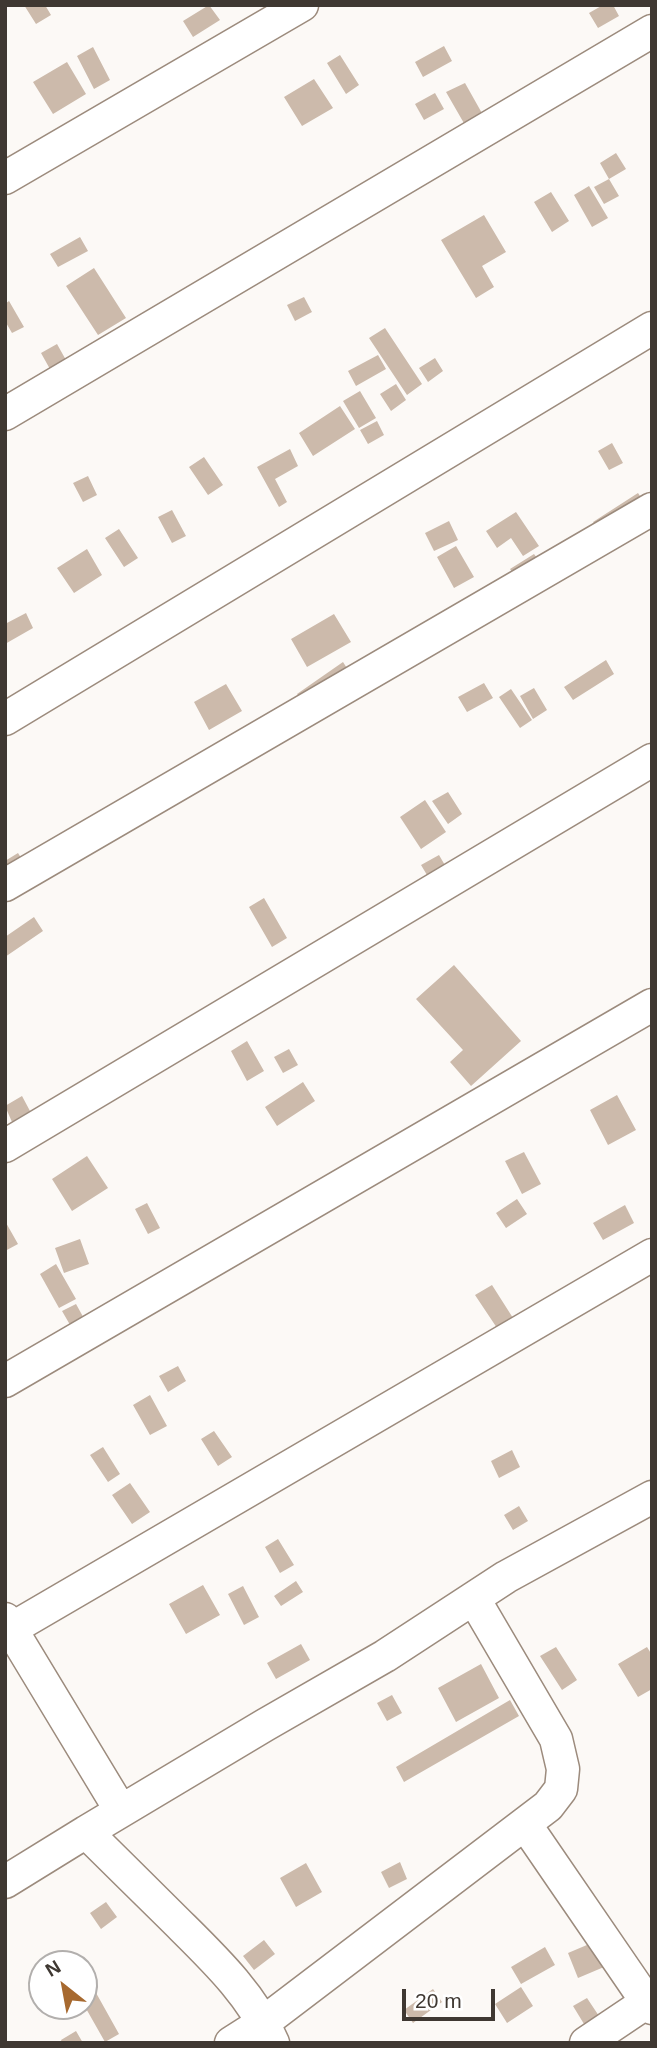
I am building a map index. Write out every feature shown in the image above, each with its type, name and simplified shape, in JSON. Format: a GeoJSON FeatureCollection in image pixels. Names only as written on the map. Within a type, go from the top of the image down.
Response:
{"type":"FeatureCollection","features":[{"type":"Feature","properties":{"kind":"street"},"geometry":{"type":"LineString","coordinates":[[5,178],[302,5]]}},
{"type":"Feature","properties":{"kind":"street"},"geometry":{"type":"LineString","coordinates":[[5,414],[652,31]]}},
{"type":"Feature","properties":{"kind":"street"},"geometry":{"type":"LineString","coordinates":[[5,719],[652,328]]}},
{"type":"Feature","properties":{"kind":"street"},"geometry":{"type":"LineString","coordinates":[[5,885],[652,509]]}},
{"type":"Feature","properties":{"kind":"street"},"geometry":{"type":"LineString","coordinates":[[5,1146],[652,760]]}},
{"type":"Feature","properties":{"kind":"street"},"geometry":{"type":"LineString","coordinates":[[5,1381],[652,1005]]}},
{"type":"Feature","properties":{"kind":"street"},"geometry":{"type":"LineString","coordinates":[[121,1811],[8,1624],[652,1255]]}},
{"type":"Feature","properties":{"kind":"street"},"geometry":{"type":"LineString","coordinates":[[5,1882],[265,1724],[385,1656],[506,1577],[652,1497]]}},
{"type":"Feature","properties":{"kind":"street"},"geometry":{"type":"LineString","coordinates":[[231,2043],[269,2033],[548,1806],[561,1789],[563,1769],[556,1739],[474,1599]]}},
{"type":"Feature","properties":{"kind":"street"},"geometry":{"type":"LineString","coordinates":[[525,1824],[650,2005],[586,2043]]}},
{"type":"Feature","properties":{"kind":"street"},"geometry":{"type":"LineString","coordinates":[[86,1832],[216,1962],[245,1995],[269,2033]]}},
{"type":"Feature","properties":{"kind":"building"},"geometry":{"type":"Polygon","coordinates":[[[24,5],[45,5],[51,15],[36,24],[24,5]]]}},
{"type":"Feature","properties":{"kind":"building"},"geometry":{"type":"Polygon","coordinates":[[[209,5],[220,20],[193,37],[183,21],[209,5]]]}},
{"type":"Feature","properties":{"kind":"building"},"geometry":{"type":"Polygon","coordinates":[[[603,5],[613,5],[619,16],[598,28],[589,13],[603,5]]]}},
{"type":"Feature","properties":{"kind":"building"},"geometry":{"type":"Polygon","coordinates":[[[444,46],[452,61],[423,77],[415,62],[444,46]]]}},
{"type":"Feature","properties":{"kind":"building"},"geometry":{"type":"Polygon","coordinates":[[[93,47],[110,80],[94,89],[77,56],[93,47]]]}},
{"type":"Feature","properties":{"kind":"building"},"geometry":{"type":"Polygon","coordinates":[[[340,55],[359,85],[346,94],[327,63],[340,55]]]}},
{"type":"Feature","properties":{"kind":"building"},"geometry":{"type":"Polygon","coordinates":[[[67,62],[86,94],[53,114],[33,82],[67,62]]]}},
{"type":"Feature","properties":{"kind":"building"},"geometry":{"type":"Polygon","coordinates":[[[314,79],[333,108],[302,126],[284,97],[314,79]]]}},
{"type":"Feature","properties":{"kind":"building"},"geometry":{"type":"Polygon","coordinates":[[[465,83],[483,115],[465,125],[446,92],[465,83]]]}},
{"type":"Feature","properties":{"kind":"building"},"geometry":{"type":"Polygon","coordinates":[[[435,93],[444,109],[424,120],[415,104],[435,93]]]}},
{"type":"Feature","properties":{"kind":"building"},"geometry":{"type":"Polygon","coordinates":[[[616,153],[626,169],[609,179],[600,163],[616,153]]]}},
{"type":"Feature","properties":{"kind":"building"},"geometry":{"type":"Polygon","coordinates":[[[609,179],[619,196],[604,204],[594,187],[609,179]]]}},
{"type":"Feature","properties":{"kind":"building"},"geometry":{"type":"Polygon","coordinates":[[[589,186],[608,218],[592,227],[574,195],[589,186]]]}},
{"type":"Feature","properties":{"kind":"building"},"geometry":{"type":"Polygon","coordinates":[[[551,192],[569,221],[552,232],[534,202],[551,192]]]}},
{"type":"Feature","properties":{"kind":"building"},"geometry":{"type":"Polygon","coordinates":[[[484,215],[506,252],[482,266],[494,287],[476,298],[441,240],[484,215]]]}},
{"type":"Feature","properties":{"kind":"building"},"geometry":{"type":"Polygon","coordinates":[[[80,237],[88,251],[58,267],[50,254],[80,237]]]}},
{"type":"Feature","properties":{"kind":"building"},"geometry":{"type":"Polygon","coordinates":[[[94,268],[126,318],[98,335],[66,286],[94,268]]]}},
{"type":"Feature","properties":{"kind":"building"},"geometry":{"type":"Polygon","coordinates":[[[304,297],[312,312],[295,321],[287,305],[304,297]]]}},
{"type":"Feature","properties":{"kind":"building"},"geometry":{"type":"Polygon","coordinates":[[[9,301],[24,327],[12,333],[5,321],[5,304],[9,301]]]}},
{"type":"Feature","properties":{"kind":"building"},"geometry":{"type":"Polygon","coordinates":[[[385,328],[422,384],[407,395],[369,338],[385,328]]]}},
{"type":"Feature","properties":{"kind":"building"},"geometry":{"type":"Polygon","coordinates":[[[57,344],[76,378],[60,387],[41,353],[57,344]]]}},
{"type":"Feature","properties":{"kind":"building"},"geometry":{"type":"Polygon","coordinates":[[[378,355],[386,369],[356,386],[348,371],[378,355]]]}},
{"type":"Feature","properties":{"kind":"building"},"geometry":{"type":"Polygon","coordinates":[[[435,358],[443,371],[428,382],[419,368],[435,358]]]}},
{"type":"Feature","properties":{"kind":"building"},"geometry":{"type":"Polygon","coordinates":[[[396,384],[406,400],[391,411],[380,394],[396,384]]]}},
{"type":"Feature","properties":{"kind":"building"},"geometry":{"type":"Polygon","coordinates":[[[360,391],[376,418],[359,428],[343,401],[360,391]]]}},
{"type":"Feature","properties":{"kind":"building"},"geometry":{"type":"Polygon","coordinates":[[[340,406],[355,429],[313,456],[299,433],[340,406]]]}},
{"type":"Feature","properties":{"kind":"building"},"geometry":{"type":"Polygon","coordinates":[[[377,421],[384,435],[368,444],[360,430],[377,421]]]}},
{"type":"Feature","properties":{"kind":"building"},"geometry":{"type":"Polygon","coordinates":[[[612,443],[623,463],[609,470],[598,451],[612,443]]]}},
{"type":"Feature","properties":{"kind":"building"},"geometry":{"type":"Polygon","coordinates":[[[290,449],[298,466],[275,479],[287,502],[279,507],[257,467],[290,449]]]}},
{"type":"Feature","properties":{"kind":"building"},"geometry":{"type":"Polygon","coordinates":[[[204,457],[223,485],[208,495],[189,467],[204,457]]]}},
{"type":"Feature","properties":{"kind":"building"},"geometry":{"type":"Polygon","coordinates":[[[88,476],[97,495],[83,502],[73,483],[88,476]]]}},
{"type":"Feature","properties":{"kind":"building"},"geometry":{"type":"Polygon","coordinates":[[[638,493],[646,505],[601,534],[593,522],[638,493]]]}},
{"type":"Feature","properties":{"kind":"building"},"geometry":{"type":"Polygon","coordinates":[[[172,510],[186,536],[172,543],[158,517],[172,510]]]}},
{"type":"Feature","properties":{"kind":"building"},"geometry":{"type":"Polygon","coordinates":[[[516,512],[539,546],[523,556],[511,538],[497,548],[486,531],[516,512]]]}},
{"type":"Feature","properties":{"kind":"building"},"geometry":{"type":"Polygon","coordinates":[[[449,521],[458,540],[434,551],[425,533],[449,521]]]}},
{"type":"Feature","properties":{"kind":"building"},"geometry":{"type":"Polygon","coordinates":[[[119,529],[138,558],[124,567],[105,538],[119,529]]]}},
{"type":"Feature","properties":{"kind":"building"},"geometry":{"type":"Polygon","coordinates":[[[456,546],[474,577],[454,588],[437,557],[456,546]]]}},
{"type":"Feature","properties":{"kind":"building"},"geometry":{"type":"Polygon","coordinates":[[[87,549],[102,575],[74,593],[57,568],[87,549]]]}},
{"type":"Feature","properties":{"kind":"building"},"geometry":{"type":"Polygon","coordinates":[[[534,554],[543,566],[519,582],[510,569],[534,554]]]}},
{"type":"Feature","properties":{"kind":"building"},"geometry":{"type":"Polygon","coordinates":[[[26,613],[33,628],[5,644],[5,624],[26,613]]]}},
{"type":"Feature","properties":{"kind":"building"},"geometry":{"type":"Polygon","coordinates":[[[334,614],[351,642],[307,667],[291,639],[334,614]]]}},
{"type":"Feature","properties":{"kind":"building"},"geometry":{"type":"Polygon","coordinates":[[[606,660],[614,674],[573,700],[564,687],[606,660]]]}},
{"type":"Feature","properties":{"kind":"building"},"geometry":{"type":"Polygon","coordinates":[[[343,662],[352,676],[306,707],[297,694],[343,662]]]}},
{"type":"Feature","properties":{"kind":"building"},"geometry":{"type":"Polygon","coordinates":[[[484,683],[493,698],[467,712],[458,697],[484,683]]]}},
{"type":"Feature","properties":{"kind":"building"},"geometry":{"type":"Polygon","coordinates":[[[226,684],[242,711],[209,730],[194,702],[226,684]]]}},
{"type":"Feature","properties":{"kind":"building"},"geometry":{"type":"Polygon","coordinates":[[[534,688],[547,710],[533,719],[520,696],[534,688]]]}},
{"type":"Feature","properties":{"kind":"building"},"geometry":{"type":"Polygon","coordinates":[[[511,689],[532,720],[520,728],[499,697],[511,689]]]}},
{"type":"Feature","properties":{"kind":"building"},"geometry":{"type":"Polygon","coordinates":[[[448,792],[462,814],[448,824],[432,801],[448,792]]]}},
{"type":"Feature","properties":{"kind":"building"},"geometry":{"type":"Polygon","coordinates":[[[425,800],[446,832],[421,849],[400,817],[425,800]]]}},
{"type":"Feature","properties":{"kind":"building"},"geometry":{"type":"Polygon","coordinates":[[[18,853],[28,869],[5,883],[5,861],[18,853]]]}},
{"type":"Feature","properties":{"kind":"building"},"geometry":{"type":"Polygon","coordinates":[[[439,855],[456,884],[439,895],[421,865],[439,855]]]}},
{"type":"Feature","properties":{"kind":"building"},"geometry":{"type":"Polygon","coordinates":[[[264,898],[287,938],[272,947],[249,907],[264,898]]]}},
{"type":"Feature","properties":{"kind":"building"},"geometry":{"type":"Polygon","coordinates":[[[34,917],[43,931],[5,957],[5,937],[34,917]]]}},
{"type":"Feature","properties":{"kind":"building"},"geometry":{"type":"Polygon","coordinates":[[[454,965],[521,1041],[471,1086],[450,1062],[463,1050],[416,999],[454,965]]]}},
{"type":"Feature","properties":{"kind":"building"},"geometry":{"type":"Polygon","coordinates":[[[247,1041],[264,1071],[247,1081],[231,1051],[247,1041]]]}},
{"type":"Feature","properties":{"kind":"building"},"geometry":{"type":"Polygon","coordinates":[[[289,1049],[298,1065],[283,1073],[274,1057],[289,1049]]]}},
{"type":"Feature","properties":{"kind":"building"},"geometry":{"type":"Polygon","coordinates":[[[303,1082],[315,1101],[277,1126],[265,1107],[303,1082]]]}},
{"type":"Feature","properties":{"kind":"building"},"geometry":{"type":"Polygon","coordinates":[[[617,1095],[636,1130],[608,1145],[590,1110],[617,1095]]]}},
{"type":"Feature","properties":{"kind":"building"},"geometry":{"type":"Polygon","coordinates":[[[22,1096],[30,1111],[12,1122],[5,1106],[22,1096]]]}},
{"type":"Feature","properties":{"kind":"building"},"geometry":{"type":"Polygon","coordinates":[[[524,1152],[541,1184],[522,1194],[505,1161],[524,1152]]]}},
{"type":"Feature","properties":{"kind":"building"},"geometry":{"type":"Polygon","coordinates":[[[87,1156],[108,1188],[72,1211],[52,1179],[87,1156]]]}},
{"type":"Feature","properties":{"kind":"building"},"geometry":{"type":"Polygon","coordinates":[[[517,1199],[527,1214],[506,1228],[496,1213],[517,1199]]]}},
{"type":"Feature","properties":{"kind":"building"},"geometry":{"type":"Polygon","coordinates":[[[147,1203],[160,1228],[148,1234],[135,1209],[147,1203]]]}},
{"type":"Feature","properties":{"kind":"building"},"geometry":{"type":"Polygon","coordinates":[[[625,1205],[634,1223],[603,1240],[593,1223],[625,1205]]]}},
{"type":"Feature","properties":{"kind":"building"},"geometry":{"type":"Polygon","coordinates":[[[5,1221],[18,1244],[5,1251],[5,1221]]]}},
{"type":"Feature","properties":{"kind":"building"},"geometry":{"type":"Polygon","coordinates":[[[80,1239],[89,1264],[64,1273],[55,1248],[80,1239]]]}},
{"type":"Feature","properties":{"kind":"building"},"geometry":{"type":"Polygon","coordinates":[[[56,1264],[76,1299],[59,1308],[40,1274],[56,1264]]]}},
{"type":"Feature","properties":{"kind":"building"},"geometry":{"type":"Polygon","coordinates":[[[492,1285],[513,1318],[497,1328],[475,1295],[492,1285]]]}},
{"type":"Feature","properties":{"kind":"building"},"geometry":{"type":"Polygon","coordinates":[[[76,1304],[86,1322],[73,1330],[62,1311],[76,1304]]]}},
{"type":"Feature","properties":{"kind":"building"},"geometry":{"type":"Polygon","coordinates":[[[178,1366],[186,1381],[168,1392],[159,1376],[178,1366]]]}},
{"type":"Feature","properties":{"kind":"building"},"geometry":{"type":"Polygon","coordinates":[[[150,1395],[167,1426],[150,1435],[133,1405],[150,1395]]]}},
{"type":"Feature","properties":{"kind":"building"},"geometry":{"type":"Polygon","coordinates":[[[214,1431],[232,1457],[218,1466],[201,1439],[214,1431]]]}},
{"type":"Feature","properties":{"kind":"building"},"geometry":{"type":"Polygon","coordinates":[[[103,1447],[120,1474],[108,1482],[90,1455],[103,1447]]]}},
{"type":"Feature","properties":{"kind":"building"},"geometry":{"type":"Polygon","coordinates":[[[512,1450],[520,1467],[499,1478],[491,1461],[512,1450]]]}},
{"type":"Feature","properties":{"kind":"building"},"geometry":{"type":"Polygon","coordinates":[[[130,1483],[150,1512],[132,1524],[112,1495],[130,1483]]]}},
{"type":"Feature","properties":{"kind":"building"},"geometry":{"type":"Polygon","coordinates":[[[519,1506],[528,1521],[513,1530],[504,1515],[519,1506]]]}},
{"type":"Feature","properties":{"kind":"building"},"geometry":{"type":"Polygon","coordinates":[[[278,1539],[294,1565],[280,1573],[265,1547],[278,1539]]]}},
{"type":"Feature","properties":{"kind":"building"},"geometry":{"type":"Polygon","coordinates":[[[296,1581],[303,1592],[281,1606],[274,1596],[296,1581]]]}},
{"type":"Feature","properties":{"kind":"building"},"geometry":{"type":"Polygon","coordinates":[[[203,1585],[220,1615],[186,1634],[169,1604],[203,1585]]]}},
{"type":"Feature","properties":{"kind":"building"},"geometry":{"type":"Polygon","coordinates":[[[243,1586],[259,1617],[244,1625],[228,1594],[243,1586]]]}},
{"type":"Feature","properties":{"kind":"building"},"geometry":{"type":"Polygon","coordinates":[[[301,1644],[310,1660],[276,1679],[267,1663],[301,1644]]]}},
{"type":"Feature","properties":{"kind":"building"},"geometry":{"type":"Polygon","coordinates":[[[556,1647],[577,1680],[562,1690],[540,1656],[556,1647]]]}},
{"type":"Feature","properties":{"kind":"building"},"geometry":{"type":"Polygon","coordinates":[[[647,1647],[652,1655],[652,1689],[638,1697],[618,1664],[647,1647]]]}},
{"type":"Feature","properties":{"kind":"building"},"geometry":{"type":"Polygon","coordinates":[[[481,1664],[499,1698],[456,1722],[438,1688],[481,1664]]]}},
{"type":"Feature","properties":{"kind":"building"},"geometry":{"type":"Polygon","coordinates":[[[392,1695],[402,1713],[387,1721],[377,1703],[392,1695]]]}},
{"type":"Feature","properties":{"kind":"building"},"geometry":{"type":"Polygon","coordinates":[[[510,1700],[519,1716],[404,1782],[396,1767],[510,1700]]]}},
{"type":"Feature","properties":{"kind":"building"},"geometry":{"type":"Polygon","coordinates":[[[400,1862],[407,1879],[389,1888],[381,1872],[400,1862]]]}},
{"type":"Feature","properties":{"kind":"building"},"geometry":{"type":"Polygon","coordinates":[[[306,1863],[322,1892],[296,1907],[280,1878],[306,1863]]]}},
{"type":"Feature","properties":{"kind":"building"},"geometry":{"type":"Polygon","coordinates":[[[106,1902],[117,1917],[101,1929],[90,1913],[106,1902]]]}},
{"type":"Feature","properties":{"kind":"building"},"geometry":{"type":"Polygon","coordinates":[[[264,1940],[275,1954],[254,1970],[243,1956],[264,1940]]]}},
{"type":"Feature","properties":{"kind":"building"},"geometry":{"type":"Polygon","coordinates":[[[594,1942],[604,1967],[578,1978],[568,1953],[594,1942]]]}},
{"type":"Feature","properties":{"kind":"building"},"geometry":{"type":"Polygon","coordinates":[[[545,1947],[555,1965],[521,1984],[511,1967],[545,1947]]]}},
{"type":"Feature","properties":{"kind":"building"},"geometry":{"type":"Polygon","coordinates":[[[521,1987],[533,2006],[507,2023],[495,2004],[521,1987]]]}},
{"type":"Feature","properties":{"kind":"building"},"geometry":{"type":"Polygon","coordinates":[[[433,1989],[442,2002],[413,2023],[404,2010],[433,1989]]]}},
{"type":"Feature","properties":{"kind":"building"},"geometry":{"type":"Polygon","coordinates":[[[98,1996],[119,2034],[105,2042],[93,2020],[98,2020],[98,1996]]]}},
{"type":"Feature","properties":{"kind":"building"},"geometry":{"type":"Polygon","coordinates":[[[587,1998],[599,2016],[584,2024],[573,2006],[587,1998]]]}},
{"type":"Feature","properties":{"kind":"building"},"geometry":{"type":"Polygon","coordinates":[[[76,2031],[83,2043],[62,2043],[61,2040],[76,2031]]]}}]}
